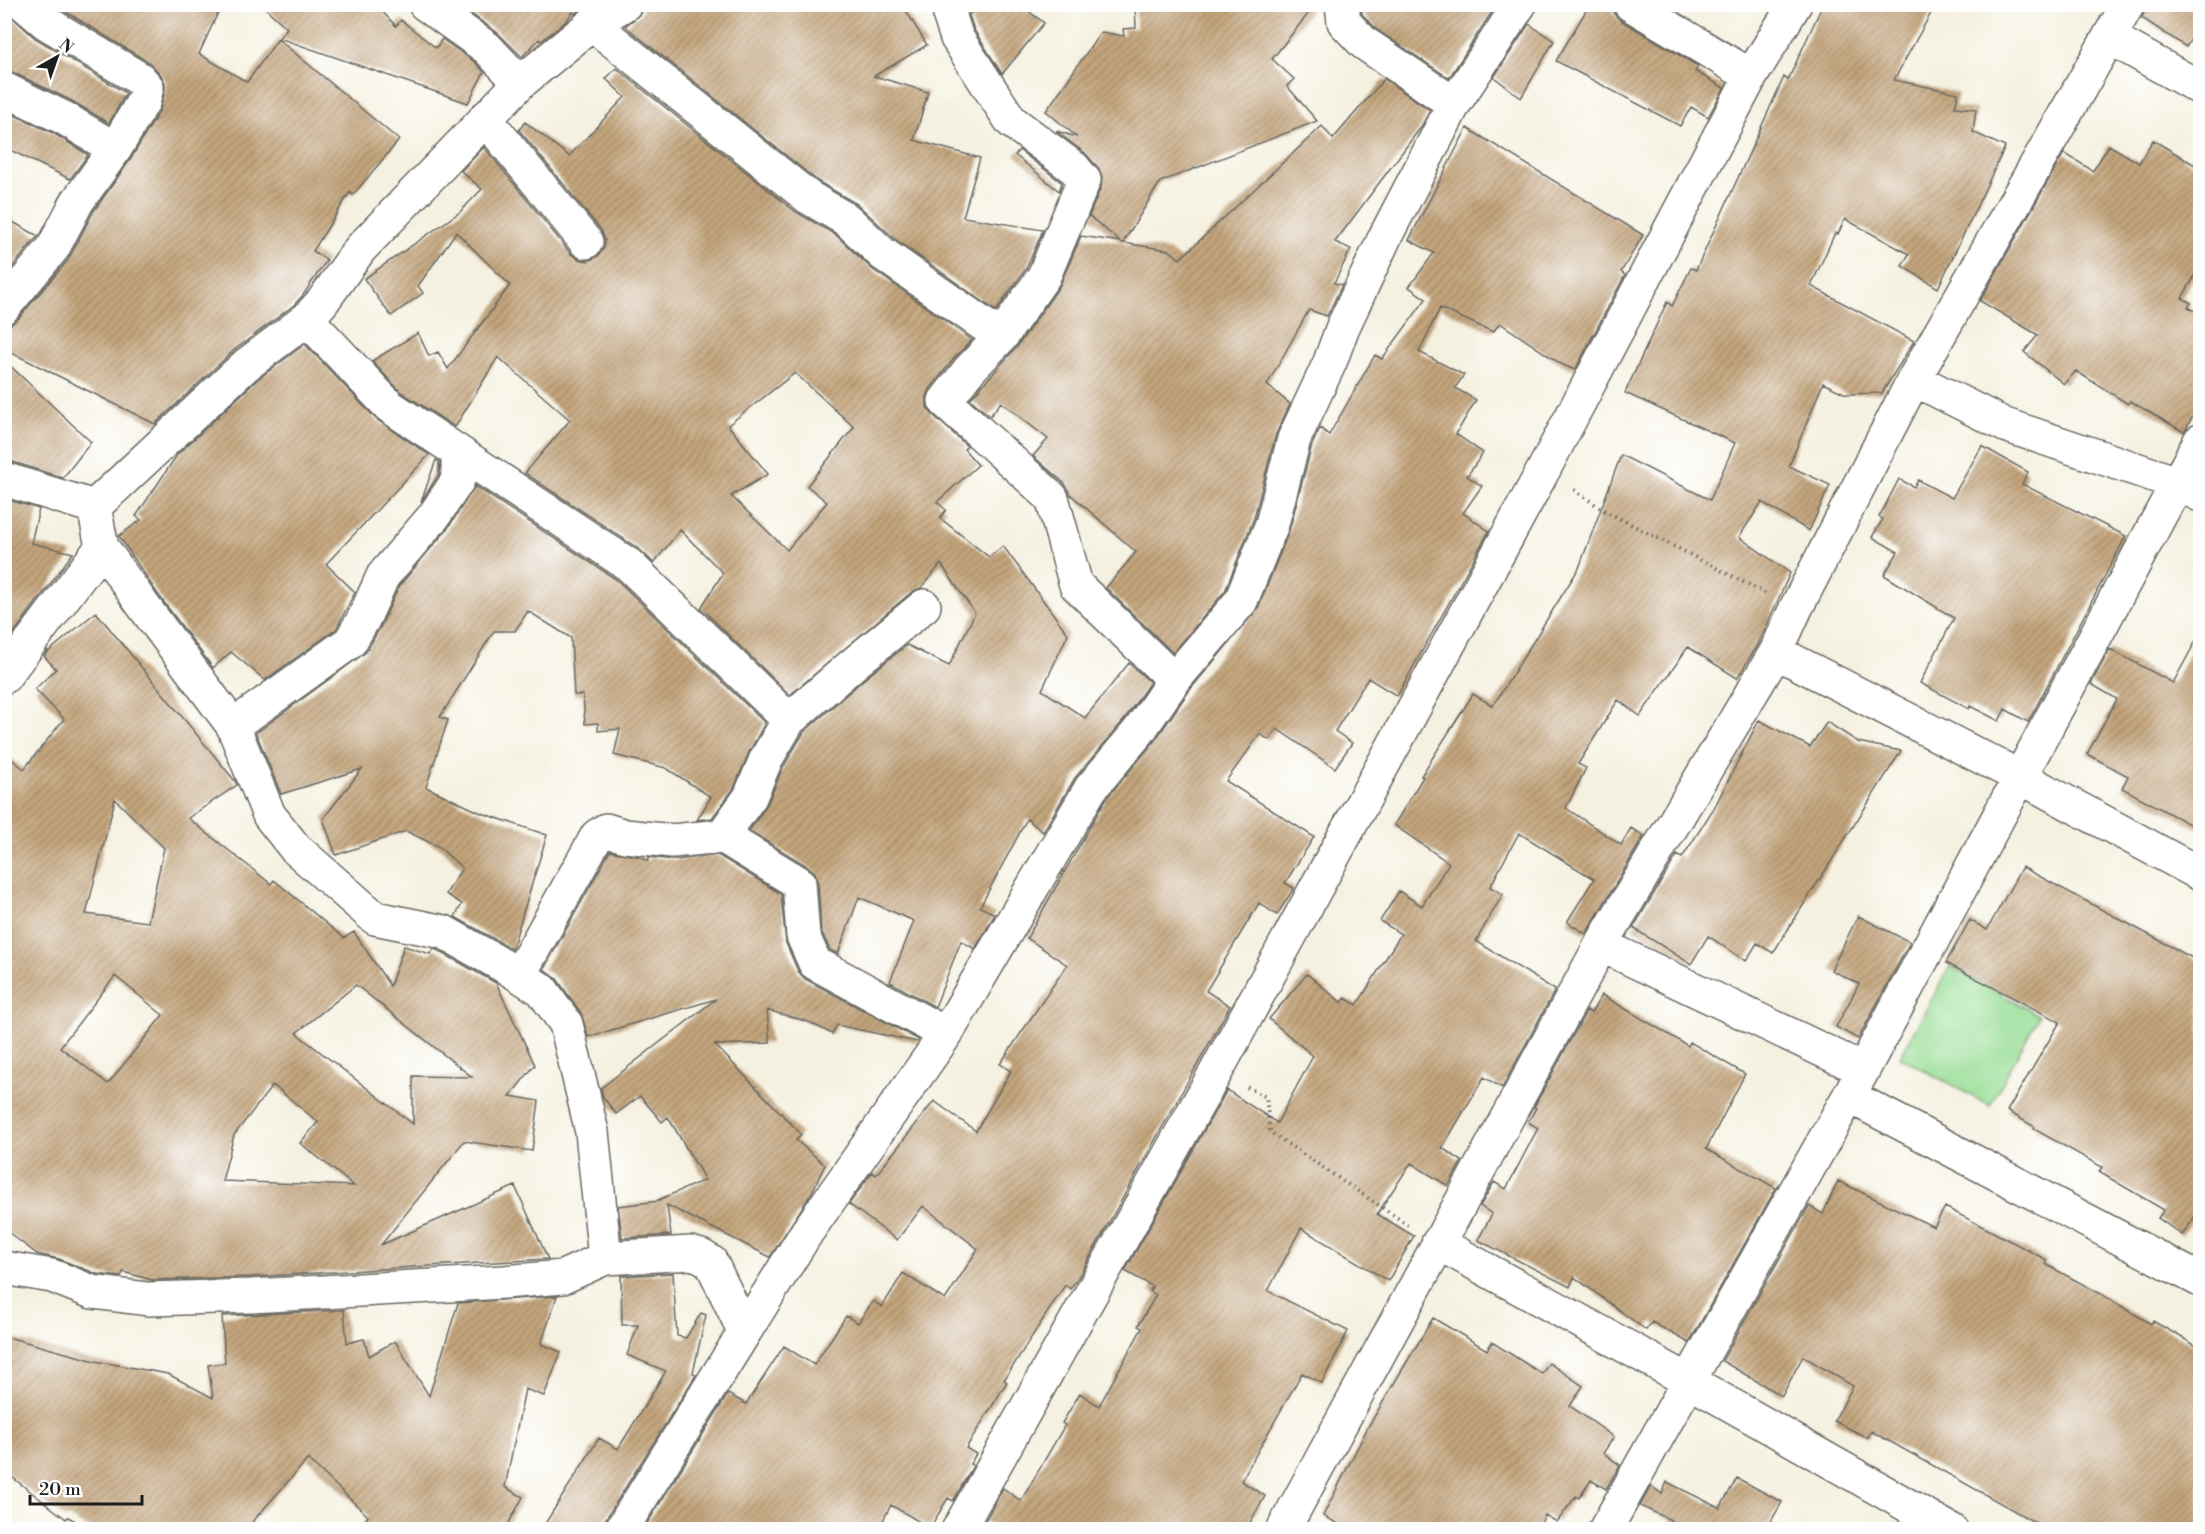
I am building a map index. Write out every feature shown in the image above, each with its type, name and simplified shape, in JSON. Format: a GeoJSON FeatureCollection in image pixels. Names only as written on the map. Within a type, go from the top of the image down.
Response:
{"type":"FeatureCollection","features":[{"type":"Feature","properties":{"kind":"street"},"geometry":{"type":"LineString","coordinates":[[4,307],[53,248],[78,202],[115,149],[144,100],[147,87],[140,79],[45,22],[24,4]]}},
{"type":"Feature","properties":{"kind":"street"},"geometry":{"type":"LineString","coordinates":[[425,4],[487,48],[520,83]]}},
{"type":"Feature","properties":{"kind":"street"},"geometry":{"type":"LineString","coordinates":[[93,507],[246,365],[307,319],[323,301],[360,249],[520,83],[592,24],[625,4]]}},
{"type":"Feature","properties":{"kind":"street"},"geometry":{"type":"LineString","coordinates":[[951,4],[950,17],[957,38],[1011,121],[1074,168],[1084,180],[1044,276],[1001,337],[970,369],[945,401],[1052,498],[1076,585],[1174,680]]}},
{"type":"Feature","properties":{"kind":"street"},"geometry":{"type":"LineString","coordinates":[[1342,4],[1344,22],[1364,43],[1454,104]]}},
{"type":"Feature","properties":{"kind":"street"},"geometry":{"type":"LineString","coordinates":[[621,1530],[807,1232],[946,1034],[1091,788],[1139,731],[1174,680],[1241,601],[1272,524],[1294,439],[1330,362],[1341,329],[1385,237],[1454,104],[1520,4]]}},
{"type":"Feature","properties":{"kind":"street"},"geometry":{"type":"LineString","coordinates":[[1630,4],[1751,76]]}},
{"type":"Feature","properties":{"kind":"street"},"geometry":{"type":"LineString","coordinates":[[958,1530],[1217,1070],[1544,469],[1751,76],[1795,4]]}},
{"type":"Feature","properties":{"kind":"street"},"geometry":{"type":"LineString","coordinates":[[1283,1530],[1601,945],[1776,652],[1796,608],[1914,379],[2111,38],[2128,4]]}},
{"type":"Feature","properties":{"kind":"street"},"geometry":{"type":"LineString","coordinates":[[592,24],[808,196],[847,220],[883,254],[1001,337]]}},
{"type":"Feature","properties":{"kind":"street"},"geometry":{"type":"LineString","coordinates":[[2111,38],[2200,88]]}},
{"type":"Feature","properties":{"kind":"street"},"geometry":{"type":"LineString","coordinates":[[4,89],[64,118],[115,149]]}},
{"type":"Feature","properties":{"kind":"street"},"geometry":{"type":"LineString","coordinates":[[485,118],[586,242]]}},
{"type":"Feature","properties":{"kind":"street"},"geometry":{"type":"LineString","coordinates":[[307,319],[389,406],[629,565],[789,720]]}},
{"type":"Feature","properties":{"kind":"street"},"geometry":{"type":"LineString","coordinates":[[1914,379],[2005,425],[2189,489]]}},
{"type":"Feature","properties":{"kind":"street"},"geometry":{"type":"LineString","coordinates":[[1605,1530],[1856,1083],[2020,777],[2189,489],[2200,441]]}},
{"type":"Feature","properties":{"kind":"street"},"geometry":{"type":"LineString","coordinates":[[233,726],[350,642],[383,576],[434,516],[458,480],[458,452]]}},
{"type":"Feature","properties":{"kind":"street"},"geometry":{"type":"LineString","coordinates":[[4,479],[93,507]]}},
{"type":"Feature","properties":{"kind":"street"},"geometry":{"type":"LineString","coordinates":[[93,507],[102,547],[233,726],[269,815],[295,848],[375,918],[444,932],[519,975],[542,990],[566,1024],[592,1132],[604,1258]]}},
{"type":"Feature","properties":{"kind":"street"},"geometry":{"type":"LineString","coordinates":[[4,677],[102,547]]}},
{"type":"Feature","properties":{"kind":"street"},"geometry":{"type":"LineString","coordinates":[[722,836],[750,797],[766,759],[789,720],[924,606]]}},
{"type":"Feature","properties":{"kind":"street"},"geometry":{"type":"LineString","coordinates":[[1776,652],[2020,777],[2200,874]]}},
{"type":"Feature","properties":{"kind":"street"},"geometry":{"type":"LineString","coordinates":[[519,975],[597,836],[606,830],[625,836],[672,841],[722,836],[799,883],[803,936],[815,963],[946,1034]]}},
{"type":"Feature","properties":{"kind":"street"},"geometry":{"type":"LineString","coordinates":[[1601,945],[1856,1083],[2200,1280]]}},
{"type":"Feature","properties":{"kind":"street"},"geometry":{"type":"LineString","coordinates":[[1438,1243],[1689,1381],[1951,1530]]}},
{"type":"Feature","properties":{"kind":"street"},"geometry":{"type":"LineString","coordinates":[[4,1268],[52,1276],[92,1292],[148,1299],[250,1296],[504,1282],[563,1277],[604,1258],[691,1253],[711,1262],[744,1331]]}},
{"type":"Feature","properties":{"kind":"path"},"geometry":{"type":"LineString","coordinates":[[1544,469],[1605,511],[1695,559],[1796,608]]}},
{"type":"Feature","properties":{"kind":"path"},"geometry":{"type":"LineString","coordinates":[[1217,1070],[1266,1097],[1270,1132],[1383,1209],[1438,1243]]}},
{"type":"Feature","properties":{"kind":"green space"},"geometry":{"type":"Polygon","coordinates":[[[1950,966],[2039,1015],[1990,1106],[1900,1057],[1950,966]]]}},
{"type":"Feature","properties":{"kind":"building"},"geometry":{"type":"Polygon","coordinates":[[[53,4],[222,4],[199,54],[247,82],[278,39],[399,140],[353,195],[350,192],[313,251],[327,260],[303,295],[294,305],[233,351],[155,424],[4,349],[4,325],[11,324],[18,319],[68,260],[93,212],[130,160],[160,110],[165,91],[165,83],[161,75],[150,63],[53,4]]]}},
{"type":"Feature","properties":{"kind":"building"},"geometry":{"type":"Polygon","coordinates":[[[261,4],[375,4],[396,26],[401,20],[436,48],[442,39],[475,62],[484,72],[468,103],[279,38],[287,28],[261,4]]]}},
{"type":"Feature","properties":{"kind":"building"},"geometry":{"type":"Polygon","coordinates":[[[472,4],[588,4],[575,14],[573,12],[565,22],[541,41],[539,39],[522,57],[498,33],[467,11],[472,4]]]}},
{"type":"Feature","properties":{"kind":"building"},"geometry":{"type":"Polygon","coordinates":[[[644,4],[902,4],[927,45],[874,76],[928,92],[914,140],[980,158],[963,217],[1043,230],[1027,267],[996,311],[895,239],[857,204],[819,182],[625,26],[641,14],[644,4]]]}},
{"type":"Feature","properties":{"kind":"building"},"geometry":{"type":"Polygon","coordinates":[[[977,4],[1019,4],[1044,23],[1002,74],[974,30],[969,15],[977,4]]]}},
{"type":"Feature","properties":{"kind":"building"},"geometry":{"type":"Polygon","coordinates":[[[1135,4],[1316,4],[1272,59],[1294,79],[1287,86],[1317,121],[1160,182],[1123,243],[1169,250],[1180,259],[1322,126],[1333,139],[1384,79],[1430,110],[1421,127],[1335,242],[1351,249],[1334,283],[1342,285],[1327,316],[1309,310],[1267,385],[1290,404],[1276,434],[1254,518],[1225,591],[1173,653],[1106,588],[1136,552],[1070,494],[1065,484],[1033,456],[1048,439],[1001,402],[990,416],[970,399],[1016,348],[1059,287],[1081,236],[1121,242],[1089,216],[1101,187],[1102,177],[1099,169],[1085,153],[1056,131],[1077,137],[1046,111],[1101,32],[1124,36],[1123,29],[1136,28],[1135,4]]]}},
{"type":"Feature","properties":{"kind":"building"},"geometry":{"type":"Polygon","coordinates":[[[1361,4],[1497,4],[1449,78],[1376,29],[1362,14],[1361,4]]]}},
{"type":"Feature","properties":{"kind":"building"},"geometry":{"type":"Polygon","coordinates":[[[1590,4],[1611,4],[1614,14],[1620,20],[1698,66],[1695,71],[1724,88],[1708,117],[1691,107],[1680,126],[1556,61],[1590,4]]]}},
{"type":"Feature","properties":{"kind":"building"},"geometry":{"type":"Polygon","coordinates":[[[1823,4],[1936,4],[1894,80],[1958,93],[1955,107],[1976,109],[1973,132],[2005,147],[1938,288],[1902,266],[1909,254],[1845,219],[1838,234],[1835,233],[1811,286],[1914,341],[1882,393],[1846,394],[1823,383],[1789,466],[1830,485],[1809,531],[1762,502],[1739,537],[1790,573],[1758,645],[1737,678],[1688,647],[1640,716],[1618,700],[1578,764],[1586,768],[1566,808],[1621,845],[1631,828],[1644,836],[1586,934],[1567,922],[1594,879],[1519,833],[1490,887],[1503,894],[1476,941],[1555,990],[1502,1088],[1484,1077],[1442,1148],[1462,1161],[1448,1186],[1411,1163],[1377,1214],[1414,1236],[1388,1281],[1301,1228],[1268,1291],[1348,1331],[1322,1383],[1302,1373],[1241,1481],[1265,1496],[1246,1530],[998,1530],[985,1521],[1003,1488],[1021,1501],[1065,1425],[1062,1423],[1080,1393],[1099,1406],[1142,1328],[1138,1326],[1156,1295],[1150,1291],[1152,1286],[1125,1271],[1227,1090],[1277,1123],[1313,1056],[1269,1019],[1307,974],[1342,1003],[1345,998],[1357,1005],[1401,934],[1380,921],[1399,891],[1422,906],[1449,863],[1394,825],[1423,777],[1421,776],[1473,694],[1493,706],[1579,568],[1621,455],[1710,500],[1735,443],[1625,393],[1667,302],[1672,306],[1691,268],[1696,270],[1784,77],[1788,80],[1823,4]]]}},
{"type":"Feature","properties":{"kind":"building"},"geometry":{"type":"Polygon","coordinates":[[[2147,4],[2200,4],[2200,25],[2186,47],[2142,18],[2147,4]]]}},
{"type":"Feature","properties":{"kind":"building"},"geometry":{"type":"Polygon","coordinates":[[[8,13],[35,38],[126,93],[109,123],[72,101],[12,72],[4,71],[4,18],[8,13]]]}},
{"type":"Feature","properties":{"kind":"building"},"geometry":{"type":"Polygon","coordinates":[[[1529,24],[1554,41],[1521,98],[1494,77],[1529,24]]]}},
{"type":"Feature","properties":{"kind":"building"},"geometry":{"type":"Polygon","coordinates":[[[616,68],[796,212],[836,235],[872,269],[972,340],[955,357],[930,389],[927,397],[927,407],[932,414],[967,446],[964,449],[978,465],[937,502],[946,510],[940,518],[989,557],[1003,546],[1068,634],[1042,690],[1085,718],[1129,663],[1150,682],[1124,720],[1075,778],[1043,832],[1027,819],[980,907],[995,914],[975,949],[961,941],[935,1007],[890,982],[914,921],[859,897],[838,954],[830,950],[821,931],[818,882],[815,873],[809,867],[749,831],[767,805],[783,767],[804,732],[863,680],[907,645],[949,666],[975,613],[941,564],[921,588],[912,592],[790,695],[701,608],[723,573],[680,530],[654,563],[639,549],[525,473],[570,420],[498,357],[455,427],[401,392],[372,361],[418,333],[429,356],[438,352],[448,369],[510,285],[456,232],[418,286],[423,293],[391,316],[364,279],[460,212],[482,189],[461,171],[484,147],[571,254],[588,261],[598,256],[604,248],[605,240],[601,230],[519,130],[525,122],[569,156],[625,97],[606,79],[616,68]],[[795,373],[728,425],[768,474],[731,496],[787,550],[827,502],[807,486],[854,427],[795,373]]]}},
{"type":"Feature","properties":{"kind":"building"},"geometry":{"type":"Polygon","coordinates":[[[4,110],[55,134],[88,155],[70,179],[4,147],[4,110]]]}},
{"type":"Feature","properties":{"kind":"building"},"geometry":{"type":"Polygon","coordinates":[[[1467,128],[1643,235],[1621,272],[1625,275],[1575,370],[1561,364],[1500,323],[1493,332],[1440,308],[1419,352],[1464,375],[1455,388],[1476,400],[1456,434],[1483,453],[1467,476],[1482,486],[1463,513],[1489,531],[1397,696],[1368,678],[1335,731],[1352,743],[1335,768],[1277,729],[1269,740],[1260,734],[1226,781],[1314,837],[1285,883],[1294,888],[1277,915],[1259,903],[1206,991],[1230,1006],[1079,1276],[1070,1289],[1065,1285],[1004,1380],[1007,1382],[966,1448],[976,1454],[970,1464],[973,1466],[953,1501],[948,1498],[930,1528],[891,1505],[878,1530],[643,1530],[728,1394],[746,1404],[784,1346],[814,1365],[846,1316],[858,1323],[873,1301],[882,1307],[903,1273],[945,1300],[978,1249],[923,1206],[897,1240],[849,1204],[872,1172],[876,1175],[934,1101],[976,1131],[1011,1071],[1000,1064],[1067,965],[1027,938],[1106,799],[1153,743],[1189,691],[1258,608],[1289,531],[1312,445],[1320,428],[1329,435],[1375,355],[1382,359],[1426,299],[1409,287],[1434,253],[1409,240],[1467,128]]]}},
{"type":"Feature","properties":{"kind":"building"},"geometry":{"type":"Polygon","coordinates":[[[2153,140],[2200,168],[2200,267],[2182,298],[2191,303],[2188,307],[2200,314],[2200,403],[2184,432],[2130,401],[2128,404],[2076,371],[2064,384],[2024,352],[2038,335],[1980,301],[2064,153],[2093,171],[2109,145],[2139,163],[2153,140]]]}},
{"type":"Feature","properties":{"kind":"building"},"geometry":{"type":"Polygon","coordinates":[[[1019,150],[1062,183],[1059,191],[1015,155],[1019,150]]]}},
{"type":"Feature","properties":{"kind":"building"},"geometry":{"type":"Polygon","coordinates":[[[4,217],[38,236],[4,277],[4,217]]]}},
{"type":"Feature","properties":{"kind":"building"},"geometry":{"type":"Polygon","coordinates":[[[305,344],[376,419],[429,455],[326,564],[355,592],[336,629],[265,680],[231,652],[213,668],[157,593],[119,536],[141,520],[136,516],[177,455],[258,379],[305,344]]]}},
{"type":"Feature","properties":{"kind":"building"},"geometry":{"type":"Polygon","coordinates":[[[4,360],[91,442],[63,478],[4,457],[4,360]]]}},
{"type":"Feature","properties":{"kind":"building"},"geometry":{"type":"Polygon","coordinates":[[[1982,446],[2028,472],[2022,484],[2126,536],[2028,722],[2005,709],[1999,721],[1970,706],[1969,709],[1920,683],[1954,618],[1884,575],[1898,552],[1872,537],[1883,519],[1879,517],[1899,479],[1914,487],[1918,480],[1952,498],[1982,446]]]}},
{"type":"Feature","properties":{"kind":"building"},"geometry":{"type":"Polygon","coordinates":[[[436,460],[439,462],[439,474],[421,502],[436,460]]]}},
{"type":"Feature","properties":{"kind":"building"},"geometry":{"type":"Polygon","coordinates":[[[475,486],[617,580],[765,723],[749,752],[734,788],[712,818],[697,820],[711,797],[666,768],[614,755],[620,729],[598,731],[598,723],[585,724],[583,695],[574,695],[571,638],[528,611],[515,631],[494,631],[440,717],[448,720],[426,787],[479,812],[547,835],[512,949],[455,917],[462,904],[446,894],[462,868],[439,847],[406,831],[336,855],[323,819],[362,769],[281,794],[256,733],[366,652],[399,586],[448,528],[475,486]]]}},
{"type":"Feature","properties":{"kind":"building"},"geometry":{"type":"Polygon","coordinates":[[[6,499],[39,509],[31,543],[73,553],[13,634],[4,631],[4,507],[6,499]]]}},
{"type":"Feature","properties":{"kind":"building"},"geometry":{"type":"Polygon","coordinates":[[[96,612],[237,785],[188,818],[271,884],[274,880],[344,938],[354,932],[390,986],[404,946],[430,954],[434,949],[437,950],[496,983],[535,1065],[510,1096],[539,1101],[532,1151],[464,1141],[381,1245],[515,1186],[548,1259],[250,1277],[152,1280],[123,1272],[121,1277],[97,1274],[59,1259],[37,1254],[4,1229],[4,753],[24,769],[64,719],[35,689],[56,669],[44,656],[48,650],[47,653],[96,612]],[[115,799],[86,914],[148,922],[164,848],[115,799]],[[115,976],[60,1047],[108,1084],[163,1015],[115,976]],[[356,985],[296,1033],[413,1124],[413,1076],[472,1077],[356,985]],[[273,1085],[234,1135],[222,1181],[354,1186],[300,1143],[318,1122],[273,1085]]]}},
{"type":"Feature","properties":{"kind":"building"},"geometry":{"type":"Polygon","coordinates":[[[2200,633],[2200,830],[2122,788],[2128,776],[2087,754],[2117,699],[2091,684],[2110,649],[2173,683],[2200,633]]]}},
{"type":"Feature","properties":{"kind":"building"},"geometry":{"type":"Polygon","coordinates":[[[1759,720],[1810,747],[1827,722],[1858,742],[1901,751],[1773,953],[1757,943],[1746,961],[1708,936],[1691,964],[1633,928],[1677,855],[1682,858],[1714,808],[1759,720]]]}},
{"type":"Feature","properties":{"kind":"building"},"geometry":{"type":"Polygon","coordinates":[[[610,851],[641,857],[648,861],[649,857],[674,860],[718,855],[781,894],[786,943],[798,971],[805,979],[919,1040],[917,1042],[837,1025],[832,1034],[809,1022],[767,1010],[770,1043],[715,1045],[801,1134],[796,1140],[825,1165],[811,1194],[770,1257],[667,1205],[671,1235],[622,1238],[618,1206],[659,1201],[705,1180],[668,1117],[662,1122],[640,1096],[616,1114],[603,1097],[601,1088],[716,999],[588,1037],[581,1013],[557,979],[544,969],[610,851]]]}},
{"type":"Feature","properties":{"kind":"building"},"geometry":{"type":"Polygon","coordinates":[[[2022,867],[2200,962],[2200,1209],[2182,1235],[2158,1218],[2164,1210],[2099,1172],[2102,1167],[2007,1111],[2060,1022],[1946,963],[1970,920],[1987,930],[2022,867]]]}},
{"type":"Feature","properties":{"kind":"building"},"geometry":{"type":"Polygon","coordinates":[[[1858,916],[1910,942],[1858,1039],[1836,1027],[1859,984],[1831,970],[1858,916]]]}},
{"type":"Feature","properties":{"kind":"building"},"geometry":{"type":"Polygon","coordinates":[[[1602,995],[1688,1046],[1690,1042],[1745,1074],[1706,1149],[1776,1188],[1689,1343],[1652,1322],[1646,1330],[1574,1277],[1570,1287],[1478,1240],[1492,1214],[1480,1206],[1494,1182],[1506,1189],[1538,1128],[1528,1122],[1536,1108],[1534,1107],[1587,1010],[1591,1013],[1602,995]]]}},
{"type":"Feature","properties":{"kind":"building"},"geometry":{"type":"Polygon","coordinates":[[[1838,1181],[1934,1227],[1945,1207],[2047,1260],[2045,1264],[2151,1324],[2153,1321],[2200,1348],[2200,1529],[2049,1530],[1871,1431],[1868,1438],[1834,1421],[1853,1386],[1803,1356],[1782,1396],[1722,1361],[1809,1206],[1823,1214],[1838,1181]]]}},
{"type":"Feature","properties":{"kind":"building"},"geometry":{"type":"Polygon","coordinates":[[[673,1273],[677,1336],[686,1338],[701,1313],[706,1315],[693,1373],[696,1375],[605,1520],[602,1530],[541,1530],[599,1438],[618,1449],[666,1371],[627,1355],[638,1325],[622,1325],[621,1276],[673,1273]]]}},
{"type":"Feature","properties":{"kind":"building"},"geometry":{"type":"Polygon","coordinates":[[[557,1296],[541,1344],[561,1352],[544,1396],[525,1389],[505,1487],[523,1497],[505,1530],[445,1530],[440,1524],[435,1530],[359,1530],[368,1516],[308,1459],[245,1530],[91,1530],[68,1517],[66,1519],[4,1471],[4,1336],[95,1361],[168,1374],[213,1398],[208,1365],[225,1363],[222,1316],[344,1310],[347,1343],[364,1339],[369,1356],[395,1341],[429,1396],[458,1303],[557,1296]]]}},
{"type":"Feature","properties":{"kind":"building"},"geometry":{"type":"Polygon","coordinates":[[[1433,1318],[1487,1350],[1492,1342],[1542,1374],[1549,1363],[1583,1386],[1570,1406],[1614,1437],[1603,1453],[1620,1465],[1606,1489],[1591,1480],[1579,1498],[1576,1496],[1557,1522],[1545,1515],[1538,1530],[1350,1530],[1323,1516],[1368,1427],[1433,1318]]]}},
{"type":"Feature","properties":{"kind":"building"},"geometry":{"type":"Polygon","coordinates":[[[1737,1478],[1782,1502],[1766,1530],[1665,1530],[1671,1520],[1640,1506],[1651,1486],[1662,1494],[1667,1482],[1720,1508],[1737,1478]]]}}]}
